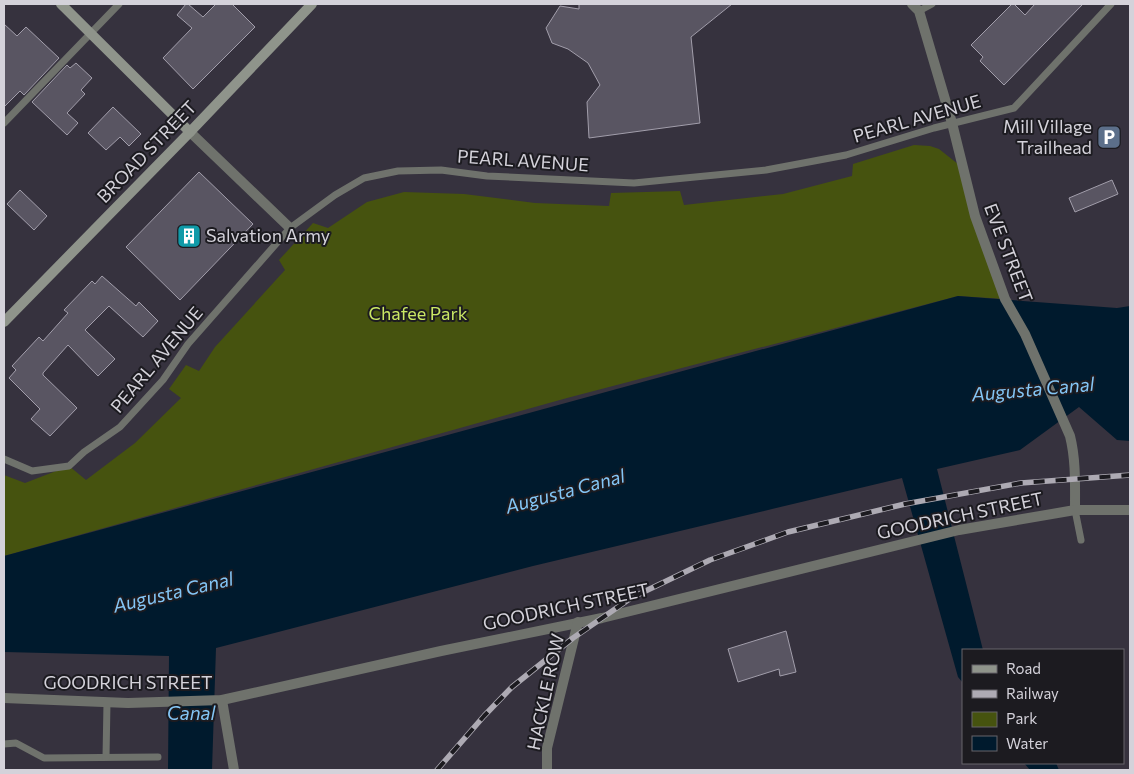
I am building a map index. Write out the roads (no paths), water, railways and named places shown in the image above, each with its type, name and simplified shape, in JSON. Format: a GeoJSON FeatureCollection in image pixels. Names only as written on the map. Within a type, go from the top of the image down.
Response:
{"type":"FeatureCollection","features":[{"type":"Feature","properties":{"kind":"main road"},"geometry":{"type":"LineString","coordinates":[[61,4],[190,132]]}},
{"type":"Feature","properties":{"kind":"main road","name":"BROAD STREET"},"geometry":{"type":"LineString","coordinates":[[4,322],[312,4]]}},
{"type":"Feature","properties":{"kind":"street","name":"EVE STREET"},"geometry":{"type":"LineString","coordinates":[[915,7],[952,123],[975,216],[1005,299],[1025,334],[1070,436],[1073,450],[1075,510]]}},
{"type":"Feature","properties":{"kind":"street"},"geometry":{"type":"LineString","coordinates":[[190,132],[290,228]]}},
{"type":"Feature","properties":{"kind":"street","name":"GOODRICH STREET"},"geometry":{"type":"LineString","coordinates":[[4,698],[107,703],[221,700],[602,618],[959,530],[1075,510],[1130,510]]}},
{"type":"Feature","properties":{"kind":"street","name":"HACKLE ROW"},"geometry":{"type":"LineString","coordinates":[[547,770],[547,748],[578,622]]}},
{"type":"Feature","properties":{"kind":"street"},"geometry":{"type":"LineString","coordinates":[[221,700],[234,770]]}},
{"type":"Feature","properties":{"kind":"lane"},"geometry":{"type":"LineString","coordinates":[[4,123],[119,4]]}},
{"type":"Feature","properties":{"kind":"lane"},"geometry":{"type":"LineString","coordinates":[[915,7],[932,4]]}},
{"type":"Feature","properties":{"kind":"lane","name":"PEARL AVENUE"},"geometry":{"type":"LineString","coordinates":[[4,459],[32,471],[69,466],[84,452],[120,427],[163,380],[188,344],[290,228],[335,195],[364,178],[398,171],[441,170],[487,176],[634,184],[766,170],[846,155],[952,123],[1014,108],[1111,4]]}},
{"type":"Feature","properties":{"kind":"lane"},"geometry":{"type":"LineString","coordinates":[[1075,510],[1081,540]]}},
{"type":"Feature","properties":{"kind":"lane"},"geometry":{"type":"LineString","coordinates":[[106,757],[107,703]]}},
{"type":"Feature","properties":{"kind":"lane"},"geometry":{"type":"LineString","coordinates":[[4,744],[16,743],[44,758],[158,757]]}},
{"type":"Feature","properties":{"kind":"water"},"geometry":{"type":"Polygon","coordinates":[[[958,296],[1117,308],[1130,306],[1130,441],[1117,440],[1079,407],[1020,450],[937,469],[983,649],[962,649],[962,682],[958,677],[902,478],[533,566],[216,648],[212,770],[168,770],[169,656],[4,652],[4,556],[958,296]]]}},
{"type":"Feature","properties":{"kind":"water"},"geometry":{"type":"Polygon","coordinates":[[[1025,764],[1056,764],[1059,770],[1030,770],[1025,764]]]}},
{"type":"Feature","properties":{"kind":"railway"},"geometry":{"type":"LineString","coordinates":[[437,770],[512,687],[573,638],[631,598],[710,560],[788,532],[905,504],[1021,483],[1130,475]]}},
{"type":"Feature","properties":{"kind":"place","name":"Mill Village Trailhead"},"geometry":{"type":"Point","coordinates":[1109,137]}},
{"type":"Feature","properties":{"kind":"place","name":"Salvation Army"},"geometry":{"type":"Point","coordinates":[189,236]}},
{"type":"Feature","properties":{"kind":"park label","name":"Chafee Park"},"geometry":{"type":"Point","coordinates":[418,314]}},
{"type":"Feature","properties":{"kind":"water label","name":"Augusta Canal"},"geometry":{"type":"Point","coordinates":[1033,389]}},
{"type":"Feature","properties":{"kind":"water label","name":"Augusta Canal"},"geometry":{"type":"Point","coordinates":[565,491]}},
{"type":"Feature","properties":{"kind":"water label","name":"Augusta Canal"},"geometry":{"type":"Point","coordinates":[173,592]}},
{"type":"Feature","properties":{"kind":"water label","name":"Canal"},"geometry":{"type":"Point","coordinates":[191,713]}}]}
